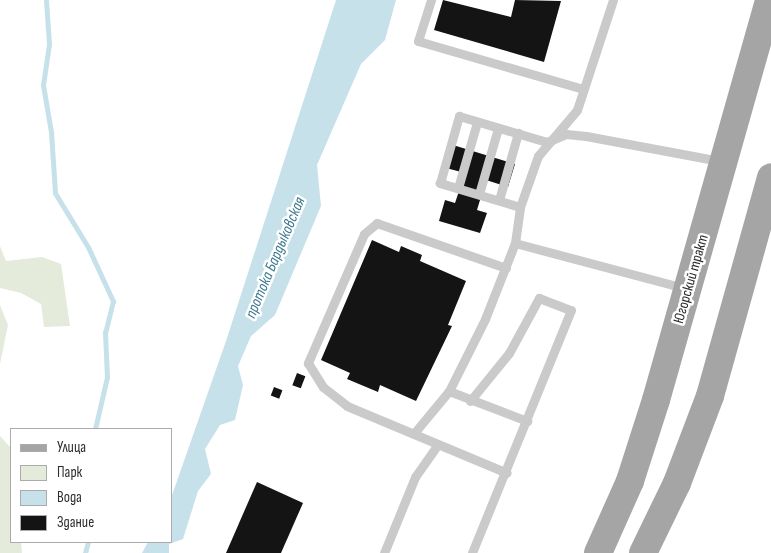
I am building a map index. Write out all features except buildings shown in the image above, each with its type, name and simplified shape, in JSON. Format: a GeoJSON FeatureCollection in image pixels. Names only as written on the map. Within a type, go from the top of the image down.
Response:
{"type":"FeatureCollection","features":[{"type":"Feature","properties":{"kind":"main road","name":"Югорский тракт"},"geometry":{"type":"LineString","coordinates":[[598,553],[630,481],[688,289],[769,0]]}},
{"type":"Feature","properties":{"kind":"main road"},"geometry":{"type":"LineString","coordinates":[[643,553],[677,483],[710,396],[771,177]]}},
{"type":"Feature","properties":{"kind":"lane"},"geometry":{"type":"LineString","coordinates":[[431,0],[418,41],[583,89]]}},
{"type":"Feature","properties":{"kind":"lane"},"geometry":{"type":"LineString","coordinates":[[415,432],[450,390],[506,268],[515,243],[520,207],[538,156],[577,110],[613,0]]}},
{"type":"Feature","properties":{"kind":"lane"},"geometry":{"type":"LineString","coordinates":[[520,207],[440,183],[459,116],[548,142],[566,134],[586,136],[723,162]]}},
{"type":"Feature","properties":{"kind":"lane"},"geometry":{"type":"LineString","coordinates":[[458,188],[477,122]]}},
{"type":"Feature","properties":{"kind":"lane"},"geometry":{"type":"LineString","coordinates":[[479,194],[498,128]]}},
{"type":"Feature","properties":{"kind":"lane"},"geometry":{"type":"LineString","coordinates":[[499,200],[518,133]]}},
{"type":"Feature","properties":{"kind":"lane"},"geometry":{"type":"LineString","coordinates":[[506,268],[377,223],[364,234],[308,363],[323,387],[347,406],[415,432],[436,445],[507,473]]}},
{"type":"Feature","properties":{"kind":"lane"},"geometry":{"type":"LineString","coordinates":[[515,243],[688,289]]}},
{"type":"Feature","properties":{"kind":"lane"},"geometry":{"type":"LineString","coordinates":[[470,402],[508,353],[540,298],[571,310],[507,473],[472,553]]}},
{"type":"Feature","properties":{"kind":"lane"},"geometry":{"type":"LineString","coordinates":[[450,390],[470,402],[527,421]]}},
{"type":"Feature","properties":{"kind":"lane"},"geometry":{"type":"LineString","coordinates":[[384,553],[415,477],[436,445]]}},
{"type":"Feature","properties":{"kind":"green space"},"geometry":{"type":"Polygon","coordinates":[[[0,246],[6,261],[42,257],[61,264],[70,326],[44,327],[41,304],[21,293],[0,288],[0,246]]]}},
{"type":"Feature","properties":{"kind":"green space"},"geometry":{"type":"Polygon","coordinates":[[[0,305],[8,325],[0,364],[0,305]]]}},
{"type":"Feature","properties":{"kind":"green space"},"geometry":{"type":"Polygon","coordinates":[[[0,436],[10,447],[10,543],[21,543],[22,553],[0,553],[0,436]]]}},
{"type":"Feature","properties":{"kind":"water","name":"протока Бардыковская"},"geometry":{"type":"Polygon","coordinates":[[[336,0],[396,0],[385,40],[361,64],[317,165],[321,206],[275,315],[251,336],[238,366],[243,385],[235,420],[220,425],[205,449],[211,474],[198,491],[183,539],[172,543],[172,495],[226,341],[336,0]]]}},
{"type":"Feature","properties":{"kind":"water"},"geometry":{"type":"Polygon","coordinates":[[[147,543],[172,543],[169,544],[169,553],[142,553],[147,543]]]}},
{"type":"Feature","properties":{"kind":"waterway"},"geometry":{"type":"LineString","coordinates":[[46,0],[49,44],[43,85],[51,132],[55,193],[88,247],[113,301],[105,332],[107,377],[95,428]]}},
{"type":"Feature","properties":{"kind":"waterway"},"geometry":{"type":"LineString","coordinates":[[85,553],[88,543]]}}]}
